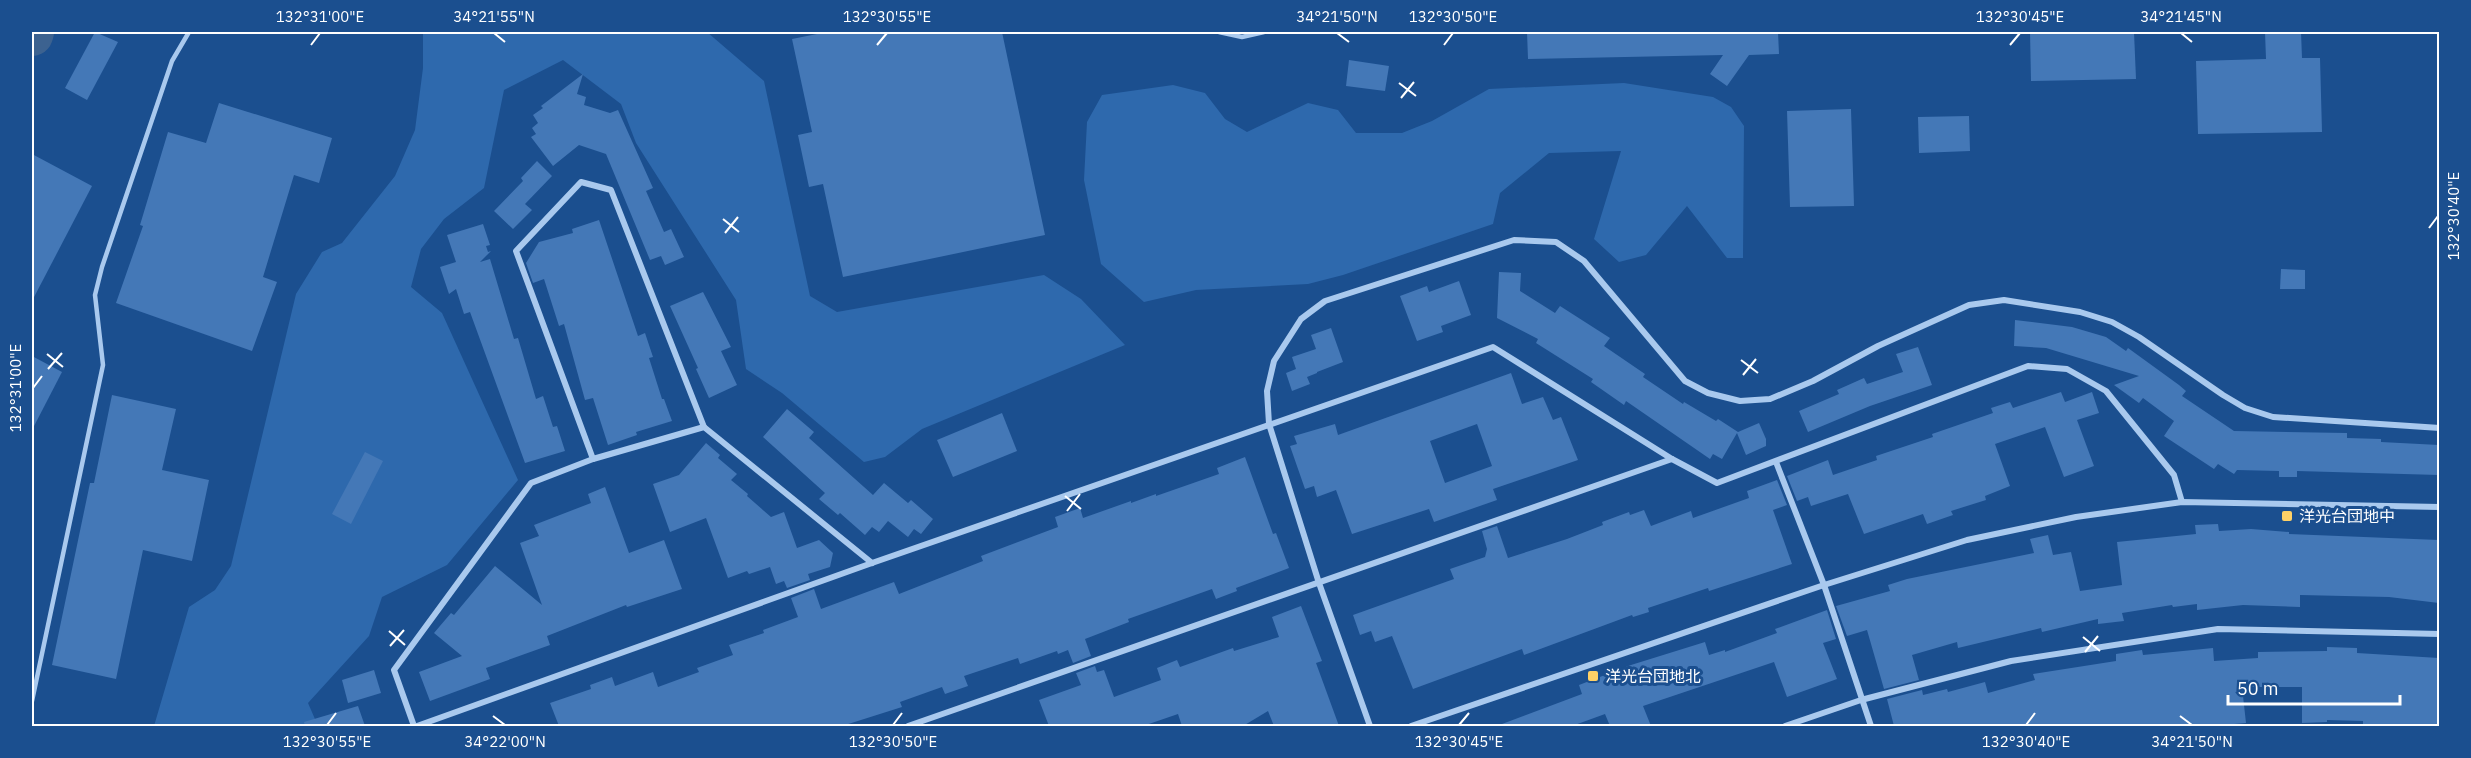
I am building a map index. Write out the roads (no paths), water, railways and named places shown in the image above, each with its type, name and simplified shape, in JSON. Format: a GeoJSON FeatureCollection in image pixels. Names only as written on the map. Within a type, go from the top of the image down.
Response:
{"type":"FeatureCollection","features":[{"type":"Feature","properties":{"kind":"street"},"geometry":{"type":"LineString","coordinates":[[593,459],[516,251],[581,182],[611,190],[704,427],[872,563]]}},
{"type":"Feature","properties":{"kind":"street"},"geometry":{"type":"LineString","coordinates":[[1370,726],[1319,583],[1269,424],[1267,391],[1274,362],[1301,319],[1325,301],[1515,240],[1556,242],[1584,261],[1685,381],[1708,393],[1740,401],[1770,399],[1813,381],[1878,346],[1969,305],[2004,300],[2080,312],[2112,322],[2139,337],[2223,396],[2245,408],[2273,417],[2439,428]]}},
{"type":"Feature","properties":{"kind":"street"},"geometry":{"type":"LineString","coordinates":[[704,427],[593,459],[531,483],[394,670],[415,726],[872,563],[1492,347],[1672,459],[1717,483],[2028,366],[2067,369],[2106,392],[2174,475],[2182,502]]}},
{"type":"Feature","properties":{"kind":"street"},"geometry":{"type":"LineString","coordinates":[[908,726],[1672,459]]}},
{"type":"Feature","properties":{"kind":"street"},"geometry":{"type":"LineString","coordinates":[[1776,462],[1824,585],[1871,726]]}},
{"type":"Feature","properties":{"kind":"street"},"geometry":{"type":"LineString","coordinates":[[1412,726],[1824,585],[1967,540],[2076,517],[2182,502],[2439,507]]}},
{"type":"Feature","properties":{"kind":"street"},"geometry":{"type":"LineString","coordinates":[[1785,726],[1861,700],[2011,661],[2218,629],[2439,634]]}},
{"type":"Feature","properties":{"kind":"lane"},"geometry":{"type":"LineString","coordinates":[[32,701],[103,365],[95,295],[102,267],[172,61],[189,32]]}},
{"type":"Feature","properties":{"kind":"lane"},"geometry":{"type":"LineString","coordinates":[[1218,32],[1242,37],[1264,32]]}},
{"type":"Feature","properties":{"kind":"place","name":"洋光台団地中"},"geometry":{"type":"Point","coordinates":[2287,516]}},
{"type":"Feature","properties":{"kind":"place","name":"洋光台団地北"},"geometry":{"type":"Point","coordinates":[1593,676]}}]}
